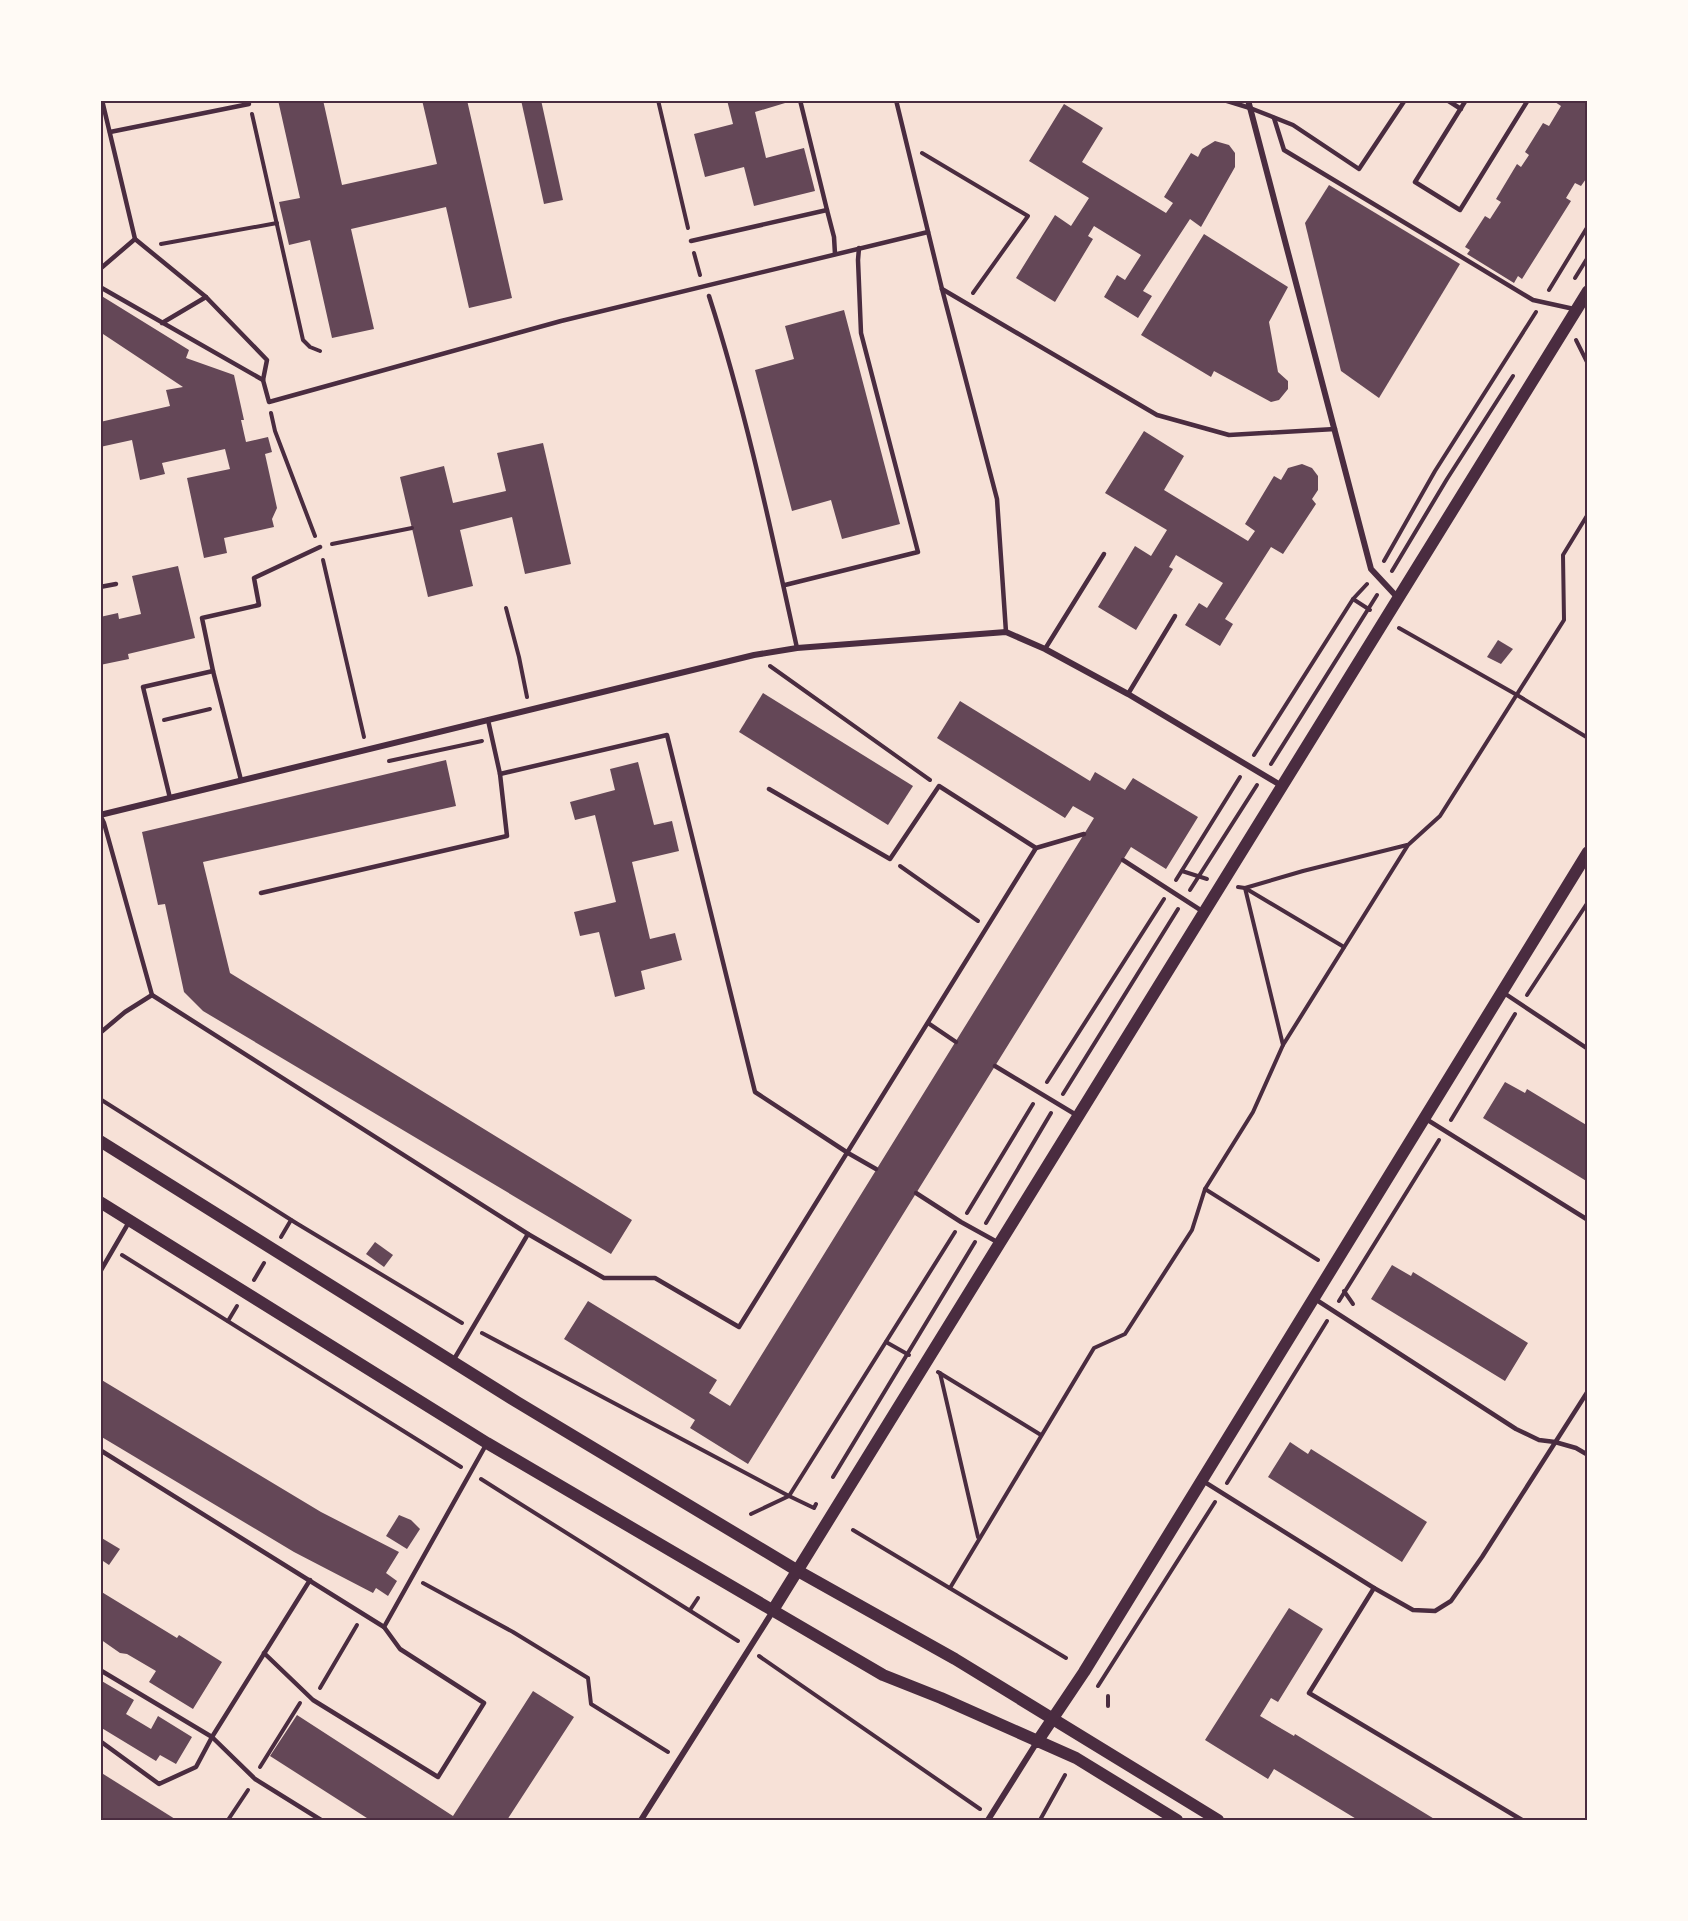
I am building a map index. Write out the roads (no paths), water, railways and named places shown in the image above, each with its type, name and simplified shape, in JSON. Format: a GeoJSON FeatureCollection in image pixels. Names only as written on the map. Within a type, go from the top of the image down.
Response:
{"type":"FeatureCollection","features":[{"type":"Feature","properties":{"kind":"main road"},"geometry":{"type":"LineString","coordinates":[[773,1610],[1587,291]]}},
{"type":"Feature","properties":{"kind":"main road"},"geometry":{"type":"LineString","coordinates":[[1037,1742],[1084,1672],[1587,852]]}},
{"type":"Feature","properties":{"kind":"main road"},"geometry":{"type":"LineString","coordinates":[[101,1143],[798,1571],[955,1659],[1218,1821]]}},
{"type":"Feature","properties":{"kind":"main road"},"geometry":{"type":"LineString","coordinates":[[100,1202],[487,1443],[883,1675],[1076,1758],[1177,1821]]}},
{"type":"Feature","properties":{"kind":"street"},"geometry":{"type":"LineString","coordinates":[[1248,100],[1371,569],[1398,598]]}},
{"type":"Feature","properties":{"kind":"street"},"geometry":{"type":"LineString","coordinates":[[100,815],[754,655],[797,648],[1005,632],[1045,649],[1128,694],[1282,786]]}},
{"type":"Feature","properties":{"kind":"street"},"geometry":{"type":"LineString","coordinates":[[641,1821],[773,1610]]}},
{"type":"Feature","properties":{"kind":"street"},"geometry":{"type":"LineString","coordinates":[[989,1818],[1037,1742]]}},
{"type":"Feature","properties":{"kind":"lane"},"geometry":{"type":"LineString","coordinates":[[102,100],[135,239],[206,297],[267,360],[263,380],[269,402],[561,321],[928,232]]}},
{"type":"Feature","properties":{"kind":"lane"},"geometry":{"type":"LineString","coordinates":[[800,100],[834,237],[835,254]]}},
{"type":"Feature","properties":{"kind":"lane"},"geometry":{"type":"LineString","coordinates":[[896,100],[997,499],[1005,632]]}},
{"type":"Feature","properties":{"kind":"lane"},"geometry":{"type":"LineString","coordinates":[[1224,100],[1293,125],[1359,170],[1405,100]]}},
{"type":"Feature","properties":{"kind":"lane"},"geometry":{"type":"LineString","coordinates":[[1250,108],[1256,100]]}},
{"type":"Feature","properties":{"kind":"lane"},"geometry":{"type":"LineString","coordinates":[[1447,100],[1461,109]]}},
{"type":"Feature","properties":{"kind":"lane"},"geometry":{"type":"LineString","coordinates":[[1466,100],[1415,182],[1460,210],[1528,100]]}},
{"type":"Feature","properties":{"kind":"lane"},"geometry":{"type":"LineString","coordinates":[[110,132],[249,104]]}},
{"type":"Feature","properties":{"kind":"lane"},"geometry":{"type":"LineString","coordinates":[[1274,118],[1284,150],[1533,300],[1576,309]]}},
{"type":"Feature","properties":{"kind":"lane"},"geometry":{"type":"LineString","coordinates":[[691,241],[827,210]]}},
{"type":"Feature","properties":{"kind":"lane"},"geometry":{"type":"LineString","coordinates":[[100,269],[135,239]]}},
{"type":"Feature","properties":{"kind":"lane"},"geometry":{"type":"LineString","coordinates":[[785,585],[918,552],[861,333],[859,248]]}},
{"type":"Feature","properties":{"kind":"lane"},"geometry":{"type":"LineString","coordinates":[[100,287],[263,380]]}},
{"type":"Feature","properties":{"kind":"lane"},"geometry":{"type":"LineString","coordinates":[[942,289],[1158,415],[1229,435],[1335,429]]}},
{"type":"Feature","properties":{"kind":"lane"},"geometry":{"type":"LineString","coordinates":[[709,296],[729,357],[785,585],[797,648]]}},
{"type":"Feature","properties":{"kind":"lane"},"geometry":{"type":"LineString","coordinates":[[162,323],[206,297]]}},
{"type":"Feature","properties":{"kind":"lane"},"geometry":{"type":"LineString","coordinates":[[241,780],[221,706],[202,618],[259,605],[254,578],[320,547]]}},
{"type":"Feature","properties":{"kind":"lane"},"geometry":{"type":"LineString","coordinates":[[1045,649],[1104,554]]}},
{"type":"Feature","properties":{"kind":"lane"},"geometry":{"type":"LineString","coordinates":[[100,587],[116,584]]}},
{"type":"Feature","properties":{"kind":"lane"},"geometry":{"type":"LineString","coordinates":[[1128,694],[1175,616]]}},
{"type":"Feature","properties":{"kind":"lane"},"geometry":{"type":"LineString","coordinates":[[170,798],[144,687],[213,671]]}},
{"type":"Feature","properties":{"kind":"lane"},"geometry":{"type":"LineString","coordinates":[[261,893],[507,836],[500,774],[488,720]]}},
{"type":"Feature","properties":{"kind":"lane"},"geometry":{"type":"LineString","coordinates":[[500,774],[667,735],[755,1092],[876,1169]]}},
{"type":"Feature","properties":{"kind":"lane"},"geometry":{"type":"LineString","coordinates":[[769,789],[890,859],[939,786],[1036,848]]}},
{"type":"Feature","properties":{"kind":"lane"},"geometry":{"type":"LineString","coordinates":[[100,815],[152,995],[528,1234],[604,1278],[655,1278],[740,1327],[1036,848],[1084,834]]}},
{"type":"Feature","properties":{"kind":"lane"},"geometry":{"type":"LineString","coordinates":[[1123,860],[1204,912]]}},
{"type":"Feature","properties":{"kind":"lane"},"geometry":{"type":"LineString","coordinates":[[1502,991],[1587,1049]]}},
{"type":"Feature","properties":{"kind":"lane"},"geometry":{"type":"LineString","coordinates":[[100,1033],[125,1012],[152,995]]}},
{"type":"Feature","properties":{"kind":"lane"},"geometry":{"type":"LineString","coordinates":[[928,1023],[956,1041]]}},
{"type":"Feature","properties":{"kind":"lane"},"geometry":{"type":"LineString","coordinates":[[995,1066],[1078,1116]]}},
{"type":"Feature","properties":{"kind":"lane"},"geometry":{"type":"LineString","coordinates":[[1424,1118],[1587,1220]]}},
{"type":"Feature","properties":{"kind":"lane"},"geometry":{"type":"LineString","coordinates":[[916,1193],[1000,1244]]}},
{"type":"Feature","properties":{"kind":"lane"},"geometry":{"type":"LineString","coordinates":[[100,1272],[130,1221]]}},
{"type":"Feature","properties":{"kind":"lane"},"geometry":{"type":"LineString","coordinates":[[453,1361],[528,1234]]}},
{"type":"Feature","properties":{"kind":"lane"},"geometry":{"type":"LineString","coordinates":[[1313,1297],[1516,1429],[1539,1440],[1576,1448],[1587,1455]]}},
{"type":"Feature","properties":{"kind":"lane"},"geometry":{"type":"LineString","coordinates":[[1201,1480],[1413,1610],[1435,1611],[1451,1600],[1482,1557],[1587,1391]]}},
{"type":"Feature","properties":{"kind":"lane"},"geometry":{"type":"LineString","coordinates":[[384,1627],[487,1443]]}},
{"type":"Feature","properties":{"kind":"lane"},"geometry":{"type":"LineString","coordinates":[[100,1450],[384,1627],[400,1649],[484,1703],[438,1777],[313,1700],[264,1653]]}},
{"type":"Feature","properties":{"kind":"lane"},"geometry":{"type":"LineString","coordinates":[[100,1741],[159,1784],[196,1767],[212,1737],[310,1580]]}},
{"type":"Feature","properties":{"kind":"lane"},"geometry":{"type":"LineString","coordinates":[[1374,1588],[1309,1693],[1522,1821]]}},
{"type":"Feature","properties":{"kind":"lane"},"geometry":{"type":"LineString","coordinates":[[100,1670],[212,1737],[255,1779],[321,1821]]}}]}
